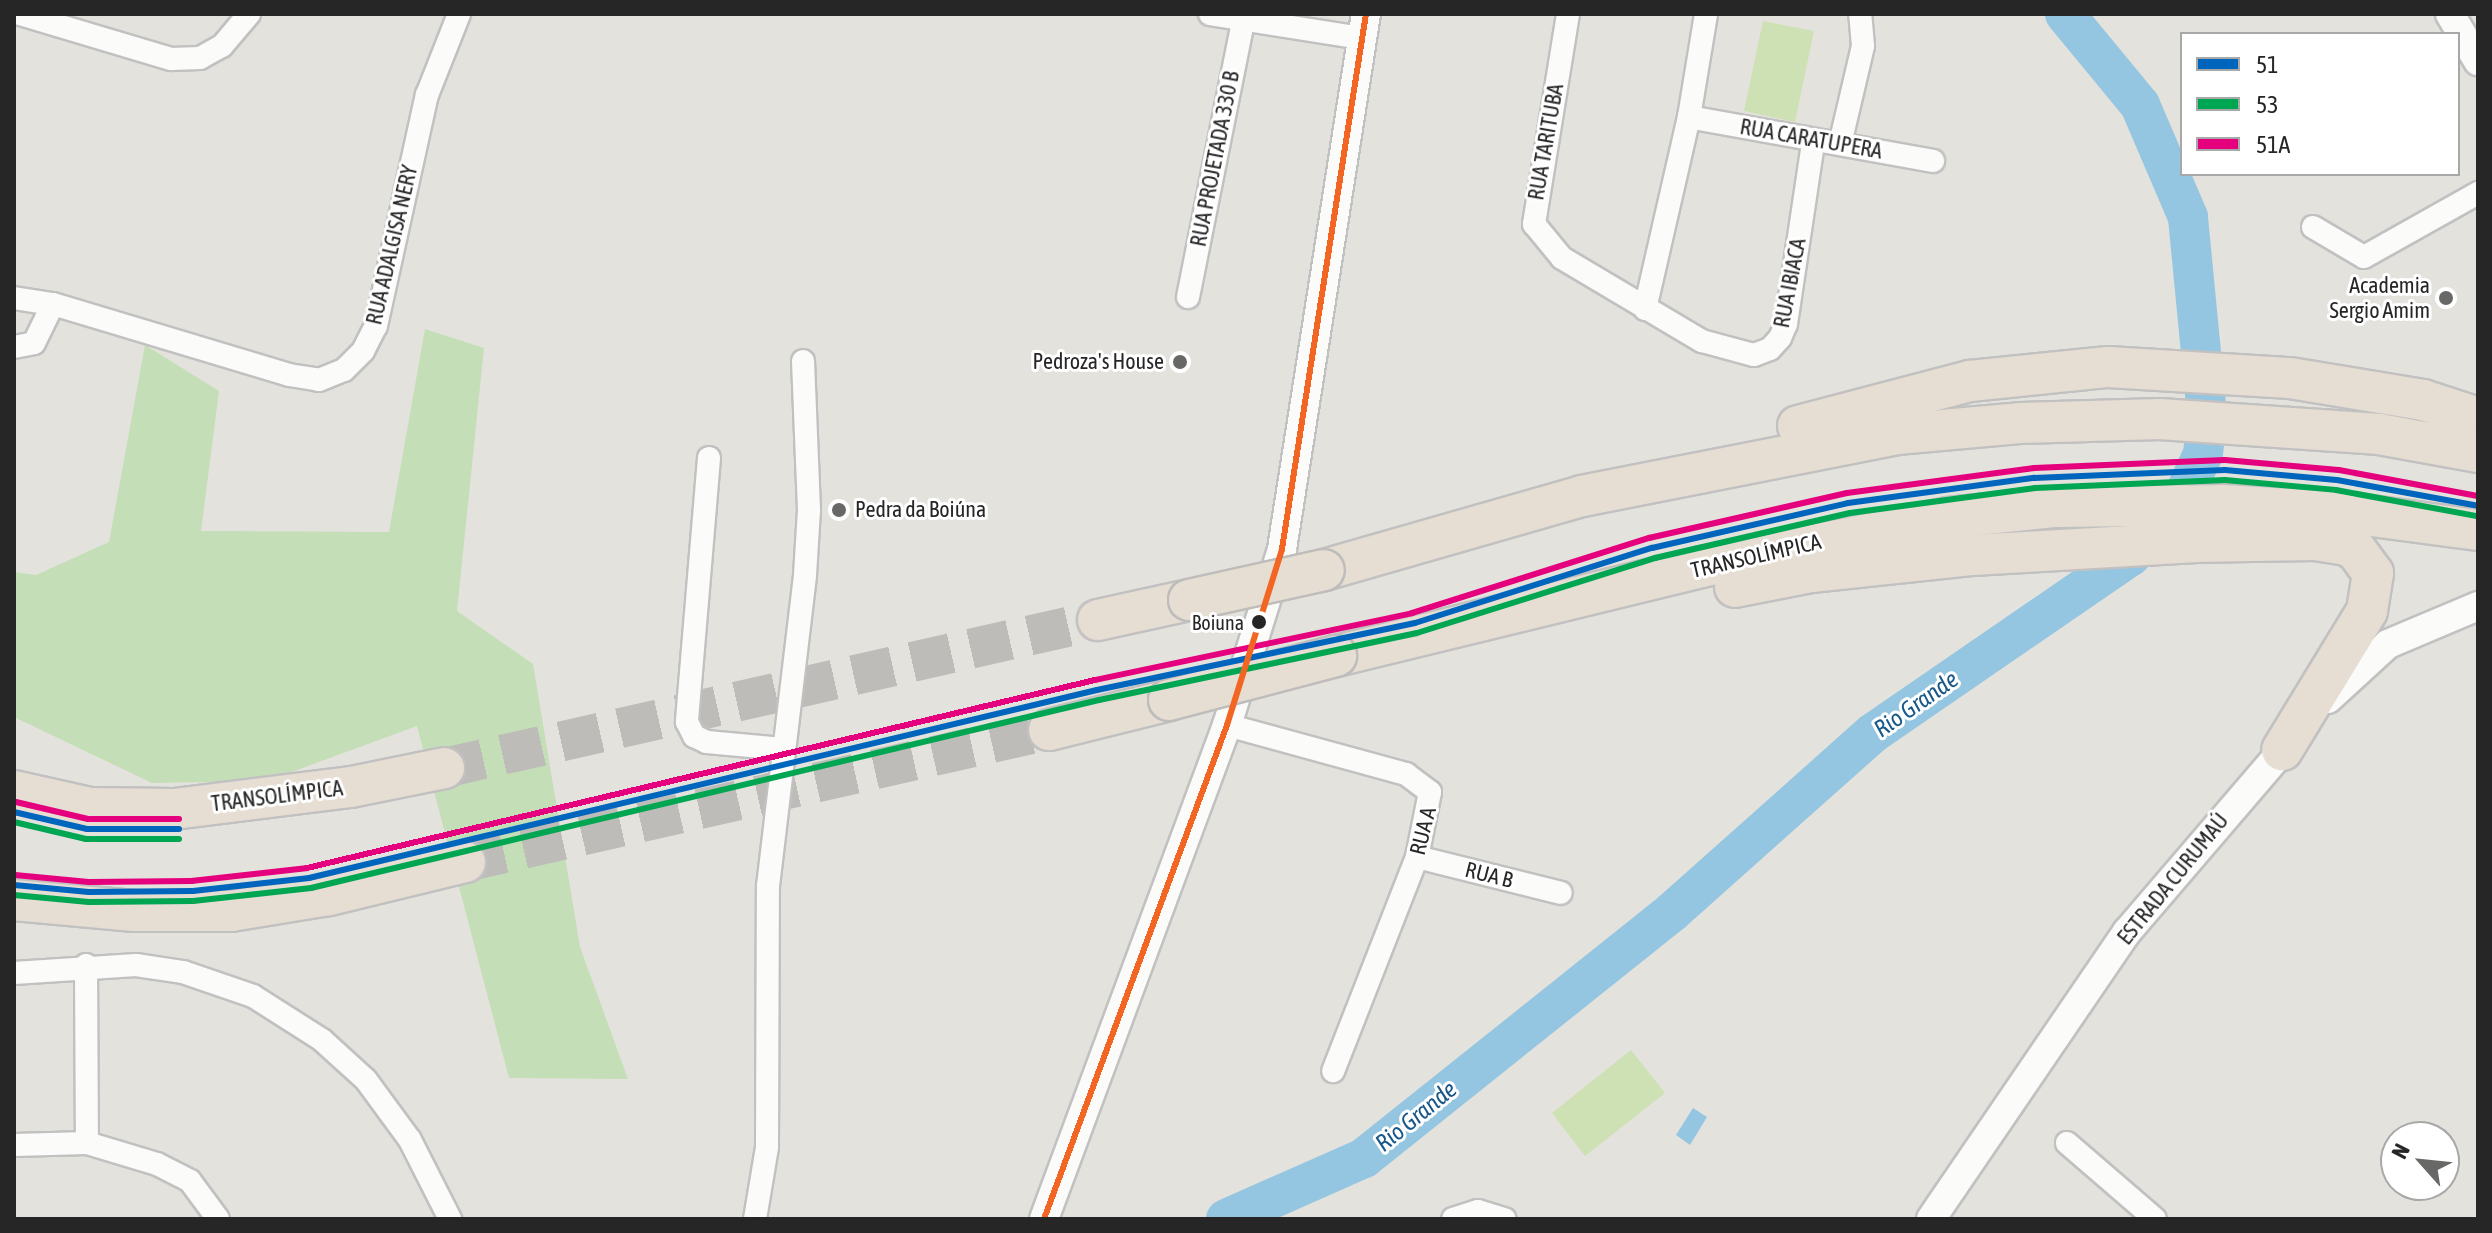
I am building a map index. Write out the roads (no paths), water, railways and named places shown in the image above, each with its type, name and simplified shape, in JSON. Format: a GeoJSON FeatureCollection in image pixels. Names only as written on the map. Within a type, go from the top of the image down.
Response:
{"type":"FeatureCollection","features":[{"type":"Feature","properties":{"kind":"highway"},"geometry":{"type":"LineString","coordinates":[[1418,541],[1474,513],[1970,381],[2036,370],[2172,369],[2290,378],[2423,400],[2478,418]]}},
{"type":"Feature","properties":{"kind":"highway"},"geometry":{"type":"LineString","coordinates":[[1098,620],[1324,570],[1418,541],[1612,489],[1840,442],[2020,423],[2160,419],[2379,434],[2478,452]]}},
{"type":"Feature","properties":{"kind":"highway","name":"TRANSOLÍMPICA"},"geometry":{"type":"LineString","coordinates":[[1049,730],[1336,656],[1609,593],[1701,567],[1948,518],[2137,504],[2222,505],[2341,512],[2478,530]]}},
{"type":"Feature","properties":{"kind":"highway"},"geometry":{"type":"LineString","coordinates":[[1609,593],[1672,599],[1811,572],[1973,555],[2197,542],[2333,543],[2356,550],[2373,573],[2367,611],[2282,750]]}},
{"type":"Feature","properties":{"kind":"highway","name":"TRANSOLÍMPICA"},"geometry":{"type":"LineString","coordinates":[[14,791],[90,808],[174,809],[351,787],[444,768]]}},
{"type":"Feature","properties":{"kind":"highway"},"geometry":{"type":"LineString","coordinates":[[14,900],[135,911],[231,911],[329,895],[465,862]]}},
{"type":"Feature","properties":{"kind":"street"},"geometry":{"type":"LineString","coordinates":[[20,14],[171,59],[200,58],[222,46],[249,14]]}},
{"type":"Feature","properties":{"kind":"street","name":"RUA ADALGISA NERY"},"geometry":{"type":"LineString","coordinates":[[14,298],[53,304],[289,375],[319,380],[344,370],[363,351],[376,326],[427,95],[459,14]]}},
{"type":"Feature","properties":{"kind":"street"},"geometry":{"type":"LineString","coordinates":[[1044,1219],[1227,725],[1282,549],[1364,26],[1243,21],[1210,14]]}},
{"type":"Feature","properties":{"kind":"street","name":"RUA TARITUBA"},"geometry":{"type":"LineString","coordinates":[[1568,14],[1534,224],[1562,258],[1702,341]]}},
{"type":"Feature","properties":{"kind":"street"},"geometry":{"type":"LineString","coordinates":[[1645,309],[1689,117],[1706,14]]}},
{"type":"Feature","properties":{"kind":"street"},"geometry":{"type":"LineString","coordinates":[[1840,144],[1863,46],[1860,14]]}},
{"type":"Feature","properties":{"kind":"street"},"geometry":{"type":"LineString","coordinates":[[2450,14],[2478,61]]}},
{"type":"Feature","properties":{"kind":"street","name":"RUA PROJETADA 330 B"},"geometry":{"type":"LineString","coordinates":[[1188,297],[1243,21]]}},
{"type":"Feature","properties":{"kind":"street","name":"RUA CARATUPERA"},"geometry":{"type":"LineString","coordinates":[[1689,117],[1813,143],[1840,144],[1933,161]]}},
{"type":"Feature","properties":{"kind":"street","name":"RUA IBIACA"},"geometry":{"type":"LineString","coordinates":[[1702,341],[1754,355],[1770,349],[1780,338],[1786,324],[1813,143]]}},
{"type":"Feature","properties":{"kind":"street"},"geometry":{"type":"LineString","coordinates":[[2313,227],[2364,257],[2478,193]]}},
{"type":"Feature","properties":{"kind":"street"},"geometry":{"type":"LineString","coordinates":[[14,347],[34,343],[53,304]]}},
{"type":"Feature","properties":{"kind":"street"},"geometry":{"type":"LineString","coordinates":[[755,1219],[767,1147],[768,886],[808,523],[803,361]]}},
{"type":"Feature","properties":{"kind":"street"},"geometry":{"type":"LineString","coordinates":[[709,458],[687,722],[694,736],[707,742],[783,749]]}},
{"type":"Feature","properties":{"kind":"street","name":"ESTRADA CURUMAÚ"},"geometry":{"type":"LineString","coordinates":[[1931,1219],[2127,932],[2282,750],[2351,674],[2388,644],[2478,606]]}},
{"type":"Feature","properties":{"kind":"street","name":"RUA A"},"geometry":{"type":"LineString","coordinates":[[1227,725],[1424,783],[1432,802],[1417,857],[1333,1071]]}},
{"type":"Feature","properties":{"kind":"street","name":"RUA B"},"geometry":{"type":"LineString","coordinates":[[1417,857],[1561,893]]}},
{"type":"Feature","properties":{"kind":"street"},"geometry":{"type":"LineString","coordinates":[[14,973],[86,965],[183,972],[253,996],[322,1040],[366,1080],[410,1140],[450,1219]]}},
{"type":"Feature","properties":{"kind":"street"},"geometry":{"type":"LineString","coordinates":[[86,965],[87,1143]]}},
{"type":"Feature","properties":{"kind":"street"},"geometry":{"type":"LineString","coordinates":[[14,1145],[87,1143],[157,1164],[190,1181],[218,1219]]}},
{"type":"Feature","properties":{"kind":"street"},"geometry":{"type":"LineString","coordinates":[[2067,1143],[2155,1219]]}},
{"type":"Feature","properties":{"kind":"street"},"geometry":{"type":"LineString","coordinates":[[1453,1219],[1478,1211],[1501,1217]]}},
{"type":"Feature","properties":{"kind":"water"},"geometry":{"type":"Polygon","coordinates":[[[1693,1108],[1707,1117],[1690,1145],[1676,1135],[1693,1108]]]}},
{"type":"Feature","properties":{"kind":"waterway","name":"Rio Grande"},"geometry":{"type":"LineString","coordinates":[[1226,1219],[1364,1158],[1672,912],[1873,733],[2131,556],[2184,495],[2203,454],[2207,415],[2188,217],[2140,105],[2065,14]]}},
{"type":"Feature","properties":{"kind":"tunnel"},"geometry":{"type":"LineString","coordinates":[[444,768],[1098,620]]}},
{"type":"Feature","properties":{"kind":"tunnel"},"geometry":{"type":"LineString","coordinates":[[465,862],[1049,730]]}},
{"type":"Feature","properties":{"kind":"place","name":"Academia Sergio Amim"},"geometry":{"type":"Point","coordinates":[2446,298]}},
{"type":"Feature","properties":{"kind":"place","name":"Pedroza's House"},"geometry":{"type":"Point","coordinates":[1180,362]}},
{"type":"Feature","properties":{"kind":"place","name":"Pedra da Boiúna"},"geometry":{"type":"Point","coordinates":[839,510]}},
{"type":"Feature","properties":{"kind":"place","name":"Boiuna"},"geometry":{"type":"Point","coordinates":[1259,622]}}]}
